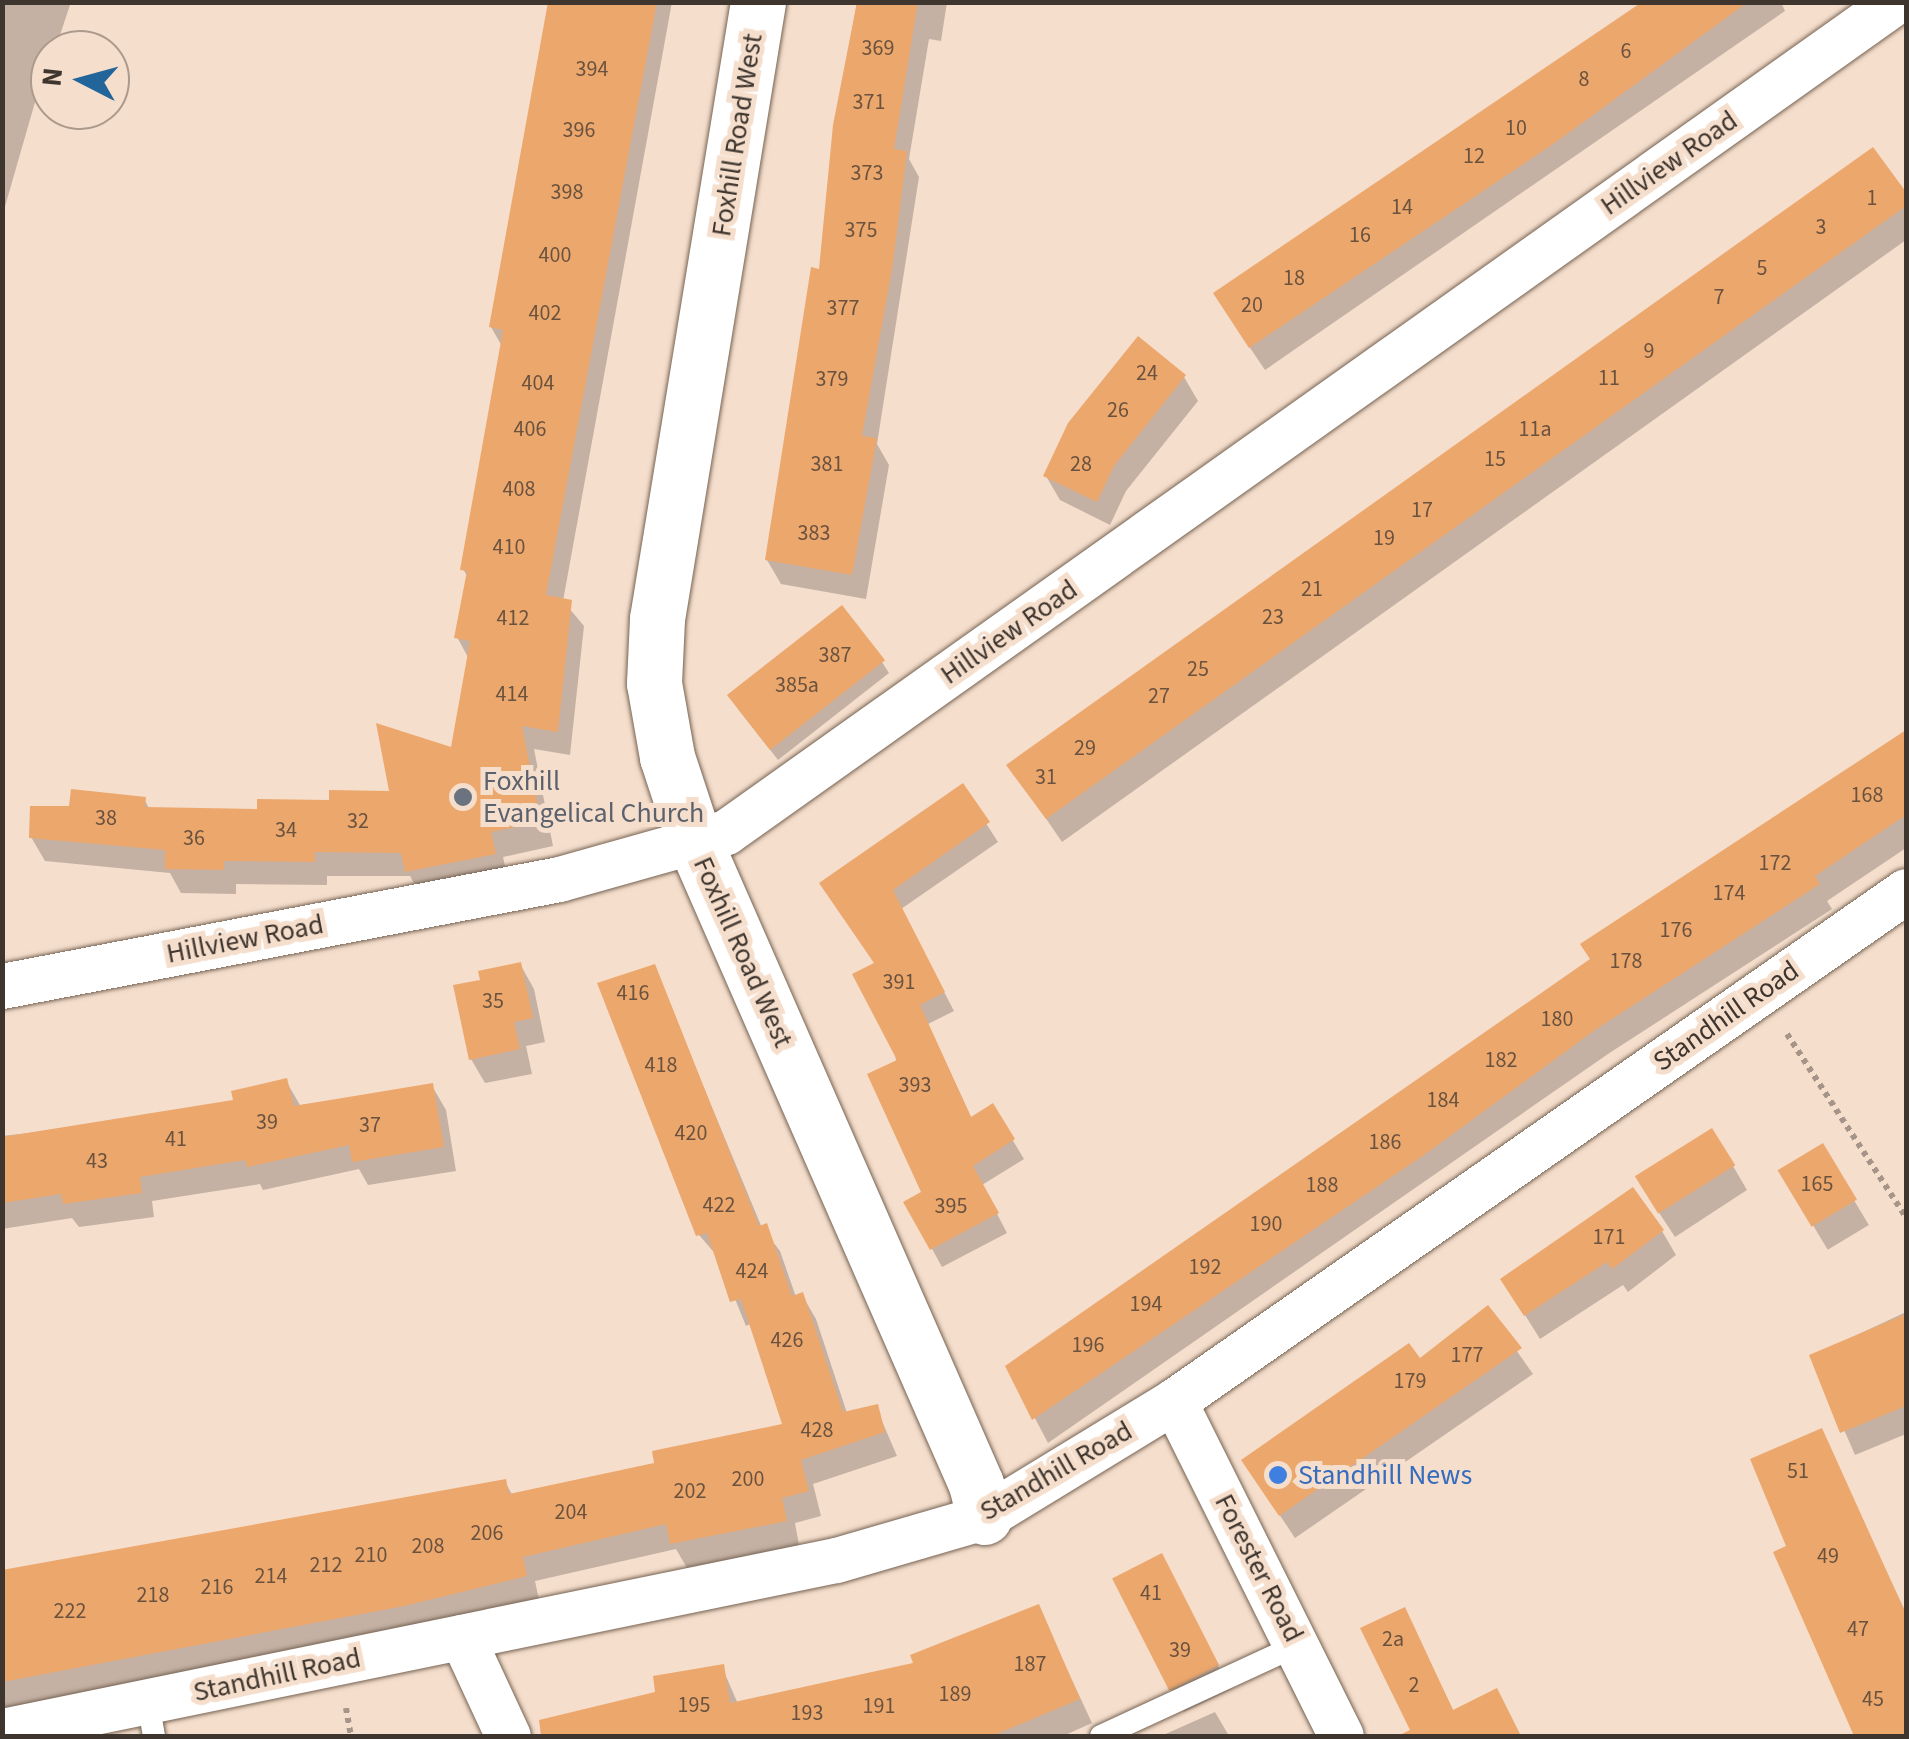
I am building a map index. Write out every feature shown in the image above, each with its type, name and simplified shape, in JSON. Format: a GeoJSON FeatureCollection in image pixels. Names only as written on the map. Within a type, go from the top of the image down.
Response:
{"type":"FeatureCollection","features":[{"type":"Feature","properties":{"kind":"street","name":"Foxhill Road West"},"geometry":{"type":"LineString","coordinates":[[758,2],[657,619],[654,682],[666,756],[696,846],[976,1484],[984,1516]]}},
{"type":"Feature","properties":{"kind":"street","name":"Hillview Road"},"geometry":{"type":"LineString","coordinates":[[2,986],[559,879],[696,846],[726,832],[1896,2]]}},
{"type":"Feature","properties":{"kind":"street","name":"Standhill Road"},"geometry":{"type":"LineString","coordinates":[[2,1731],[151,1719],[462,1637],[836,1560],[984,1516],[1174,1402],[1906,891]]}},
{"type":"Feature","properties":{"kind":"street","name":"Forester Road"},"geometry":{"type":"LineString","coordinates":[[1174,1402],[1340,1736]]}},
{"type":"Feature","properties":{"kind":"street"},"geometry":{"type":"LineString","coordinates":[[462,1637],[508,1736]]}},
{"type":"Feature","properties":{"kind":"lane"},"geometry":{"type":"LineString","coordinates":[[1101,1736],[1298,1645]]}},
{"type":"Feature","properties":{"kind":"path"},"geometry":{"type":"LineString","coordinates":[[1759,993],[1906,1217]]}},
{"type":"Feature","properties":{"kind":"building"},"geometry":{"type":"Polygon","coordinates":[[[548,2],[657,2],[546,595],[572,600],[558,732],[522,726],[541,822],[491,832],[496,854],[405,872],[401,853],[315,852],[315,862],[224,861],[224,870],[165,869],[165,850],[29,838],[30,806],[69,806],[71,789],[146,797],[145,807],[257,809],[257,799],[329,800],[329,790],[389,791],[376,723],[451,747],[470,641],[454,638],[467,571],[460,570],[503,330],[489,327],[548,2]]]}},
{"type":"Feature","properties":{"kind":"building"},"geometry":{"type":"Polygon","coordinates":[[[857,2],[918,2],[894,149],[907,151],[893,263],[862,436],[877,438],[852,575],[765,560],[811,267],[819,269],[833,125],[857,2]]]}},
{"type":"Feature","properties":{"kind":"building"},"geometry":{"type":"Polygon","coordinates":[[[1642,2],[1748,2],[1556,142],[1249,348],[1213,293],[1642,2]]]}},
{"type":"Feature","properties":{"kind":"building"},"geometry":{"type":"Polygon","coordinates":[[[1873,147],[1906,192],[1906,206],[1046,819],[1006,765],[1873,147]]]}},
{"type":"Feature","properties":{"kind":"building"},"geometry":{"type":"Polygon","coordinates":[[[1138,336],[1186,375],[1114,466],[1097,502],[1043,476],[1068,423],[1138,336]]]}},
{"type":"Feature","properties":{"kind":"building"},"geometry":{"type":"Polygon","coordinates":[[[842,605],[885,660],[770,750],[727,695],[842,605]]]}},
{"type":"Feature","properties":{"kind":"building"},"geometry":{"type":"Polygon","coordinates":[[[1906,730],[1906,815],[1815,876],[1820,884],[1595,1030],[1424,1155],[1032,1420],[1005,1366],[1590,959],[1580,944],[1906,730]]]}},
{"type":"Feature","properties":{"kind":"building"},"geometry":{"type":"Polygon","coordinates":[[[963,783],[990,822],[893,890],[945,992],[920,1005],[971,1117],[993,1103],[1015,1139],[973,1166],[999,1213],[930,1250],[903,1202],[921,1192],[867,1074],[897,1060],[852,974],[874,963],[819,883],[963,783]]]}},
{"type":"Feature","properties":{"kind":"building"},"geometry":{"type":"Polygon","coordinates":[[[521,962],[533,1018],[514,1022],[520,1049],[469,1060],[453,985],[480,980],[478,971],[521,962]]]}},
{"type":"Feature","properties":{"kind":"building"},"geometry":{"type":"Polygon","coordinates":[[[655,964],[759,1226],[767,1223],[792,1296],[803,1292],[843,1412],[878,1404],[885,1432],[801,1460],[809,1491],[782,1498],[787,1521],[670,1544],[666,1524],[523,1557],[527,1576],[404,1606],[2,1682],[2,1570],[506,1479],[509,1494],[654,1463],[652,1451],[782,1424],[741,1299],[730,1302],[707,1233],[696,1236],[597,983],[655,964]]]}},
{"type":"Feature","properties":{"kind":"building"},"geometry":{"type":"Polygon","coordinates":[[[287,1078],[294,1106],[433,1083],[444,1147],[352,1162],[349,1145],[247,1167],[245,1160],[140,1177],[142,1193],[63,1204],[61,1194],[2,1203],[2,1137],[233,1100],[231,1091],[287,1078]]]}},
{"type":"Feature","properties":{"kind":"building"},"geometry":{"type":"Polygon","coordinates":[[[1712,1128],[1735,1165],[1658,1214],[1635,1176],[1712,1128]]]}},
{"type":"Feature","properties":{"kind":"building"},"geometry":{"type":"Polygon","coordinates":[[[1823,1143],[1857,1200],[1812,1227],[1778,1170],[1823,1143]]]}},
{"type":"Feature","properties":{"kind":"building"},"geometry":{"type":"Polygon","coordinates":[[[1633,1187],[1664,1230],[1612,1269],[1607,1262],[1524,1316],[1500,1279],[1633,1187]]]}},
{"type":"Feature","properties":{"kind":"building"},"geometry":{"type":"Polygon","coordinates":[[[1488,1305],[1522,1348],[1279,1516],[1241,1460],[1409,1343],[1420,1358],[1488,1305]]]}},
{"type":"Feature","properties":{"kind":"building"},"geometry":{"type":"Polygon","coordinates":[[[1906,1314],[1906,1406],[1840,1433],[1809,1355],[1906,1314]]]}},
{"type":"Feature","properties":{"kind":"building"},"geometry":{"type":"Polygon","coordinates":[[[1822,1428],[1906,1614],[1906,1736],[1854,1736],[1773,1552],[1786,1546],[1750,1459],[1822,1428]]]}},
{"type":"Feature","properties":{"kind":"building"},"geometry":{"type":"Polygon","coordinates":[[[1162,1553],[1219,1665],[1169,1691],[1112,1578],[1162,1553]]]}},
{"type":"Feature","properties":{"kind":"building"},"geometry":{"type":"Polygon","coordinates":[[[1039,1604],[1080,1699],[992,1736],[541,1736],[539,1720],[655,1692],[653,1676],[724,1664],[730,1703],[913,1663],[910,1655],[1039,1604]]]}},
{"type":"Feature","properties":{"kind":"building"},"geometry":{"type":"Polygon","coordinates":[[[1405,1607],[1453,1710],[1497,1688],[1521,1736],[1398,1736],[1410,1730],[1360,1628],[1405,1607]]]}},
{"type":"Feature","properties":{"kind":"place","name":"Foxhill Evangelical Church"},"geometry":{"type":"Point","coordinates":[463,797]}},
{"type":"Feature","properties":{"kind":"place","name":"Standhill News"},"geometry":{"type":"Point","coordinates":[1278,1475]}}]}
